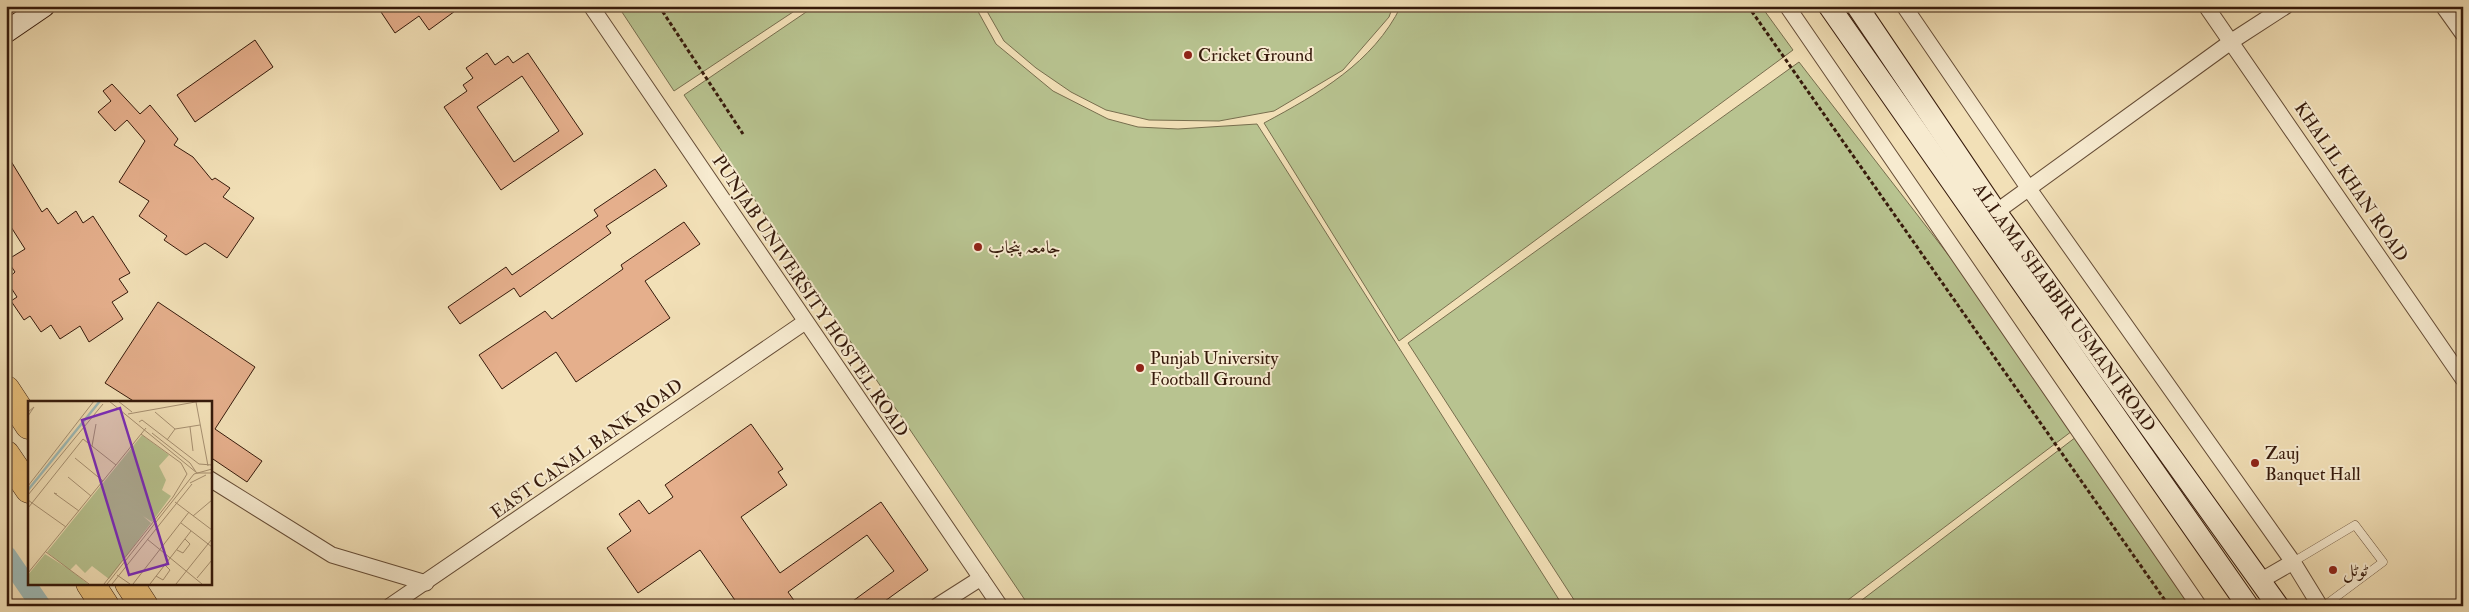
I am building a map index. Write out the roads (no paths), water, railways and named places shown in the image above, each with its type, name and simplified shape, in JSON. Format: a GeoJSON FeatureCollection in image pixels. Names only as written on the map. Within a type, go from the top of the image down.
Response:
{"type":"FeatureCollection","features":[{"type":"Feature","properties":{"kind":"highway"},"geometry":{"type":"LineString","coordinates":[[6,390],[28,423]]}},
{"type":"Feature","properties":{"kind":"highway"},"geometry":{"type":"LineString","coordinates":[[6,454],[28,487]]}},
{"type":"Feature","properties":{"kind":"highway"},"geometry":{"type":"LineString","coordinates":[[91,584],[105,606]]}},
{"type":"Feature","properties":{"kind":"highway"},"geometry":{"type":"LineString","coordinates":[[130,584],[144,606]]}},
{"type":"Feature","properties":{"kind":"main road"},"geometry":{"type":"LineString","coordinates":[[6,32],[44,6]]}},
{"type":"Feature","properties":{"kind":"main road","name":"ALLAMA SHABBIR USMANI ROAD"},"geometry":{"type":"LineString","coordinates":[[1829,6],[2248,606]]}},
{"type":"Feature","properties":{"kind":"main road","name":"ALLAMA SHABBIR USMANI ROAD"},"geometry":{"type":"LineString","coordinates":[[1857,6],[1996,212],[2278,606]]}},
{"type":"Feature","properties":{"kind":"street","name":"PUNJAB UNIVERSITY HOSTEL ROAD"},"geometry":{"type":"LineString","coordinates":[[591,6],[1000,606]]}},
{"type":"Feature","properties":{"kind":"street"},"geometry":{"type":"LineString","coordinates":[[1787,6],[2199,606]]}},
{"type":"Feature","properties":{"kind":"street"},"geometry":{"type":"LineString","coordinates":[[1904,6],[2029,189],[2292,562],[2320,606]]}},
{"type":"Feature","properties":{"kind":"street","name":"KHALIL KHAN ROAD"},"geometry":{"type":"LineString","coordinates":[[2206,6],[2232,41],[2463,379]]}},
{"type":"Feature","properties":{"kind":"street"},"geometry":{"type":"LineString","coordinates":[[1996,212],[2232,41],[2286,6]]}},
{"type":"Feature","properties":{"kind":"street"},"geometry":{"type":"LineString","coordinates":[[2443,6],[2463,34]]}},
{"type":"Feature","properties":{"kind":"street","name":"EAST CANAL BANK ROAD"},"geometry":{"type":"LineString","coordinates":[[390,606],[805,322]]}},
{"type":"Feature","properties":{"kind":"street"},"geometry":{"type":"LineString","coordinates":[[211,480],[332,556],[426,583]]}},
{"type":"Feature","properties":{"kind":"street"},"geometry":{"type":"LineString","coordinates":[[2260,580],[2292,562]]}},
{"type":"Feature","properties":{"kind":"street"},"geometry":{"type":"LineString","coordinates":[[937,606],[981,578]]}},
{"type":"Feature","properties":{"kind":"lane"},"geometry":{"type":"LineString","coordinates":[[2292,562],[2355,525],[2383,562],[2324,606]]}},
{"type":"Feature","properties":{"kind":"waterway"},"geometry":{"type":"LineString","coordinates":[[6,555],[41,606]]}},
{"type":"Feature","properties":{"kind":"place","name":"Cricket Ground"},"geometry":{"type":"Point","coordinates":[1188,55]}},
{"type":"Feature","properties":{"kind":"place","name":"جامعہ پنجاب"},"geometry":{"type":"Point","coordinates":[978,247]}},
{"type":"Feature","properties":{"kind":"place","name":"Punjab University Football Ground"},"geometry":{"type":"Point","coordinates":[1140,368]}},
{"type":"Feature","properties":{"kind":"place","name":"Zauj Banquet Hall"},"geometry":{"type":"Point","coordinates":[2255,463]}},
{"type":"Feature","properties":{"kind":"place","name":"ٹوٹل"},"geometry":{"type":"Point","coordinates":[2333,570]}}]}
